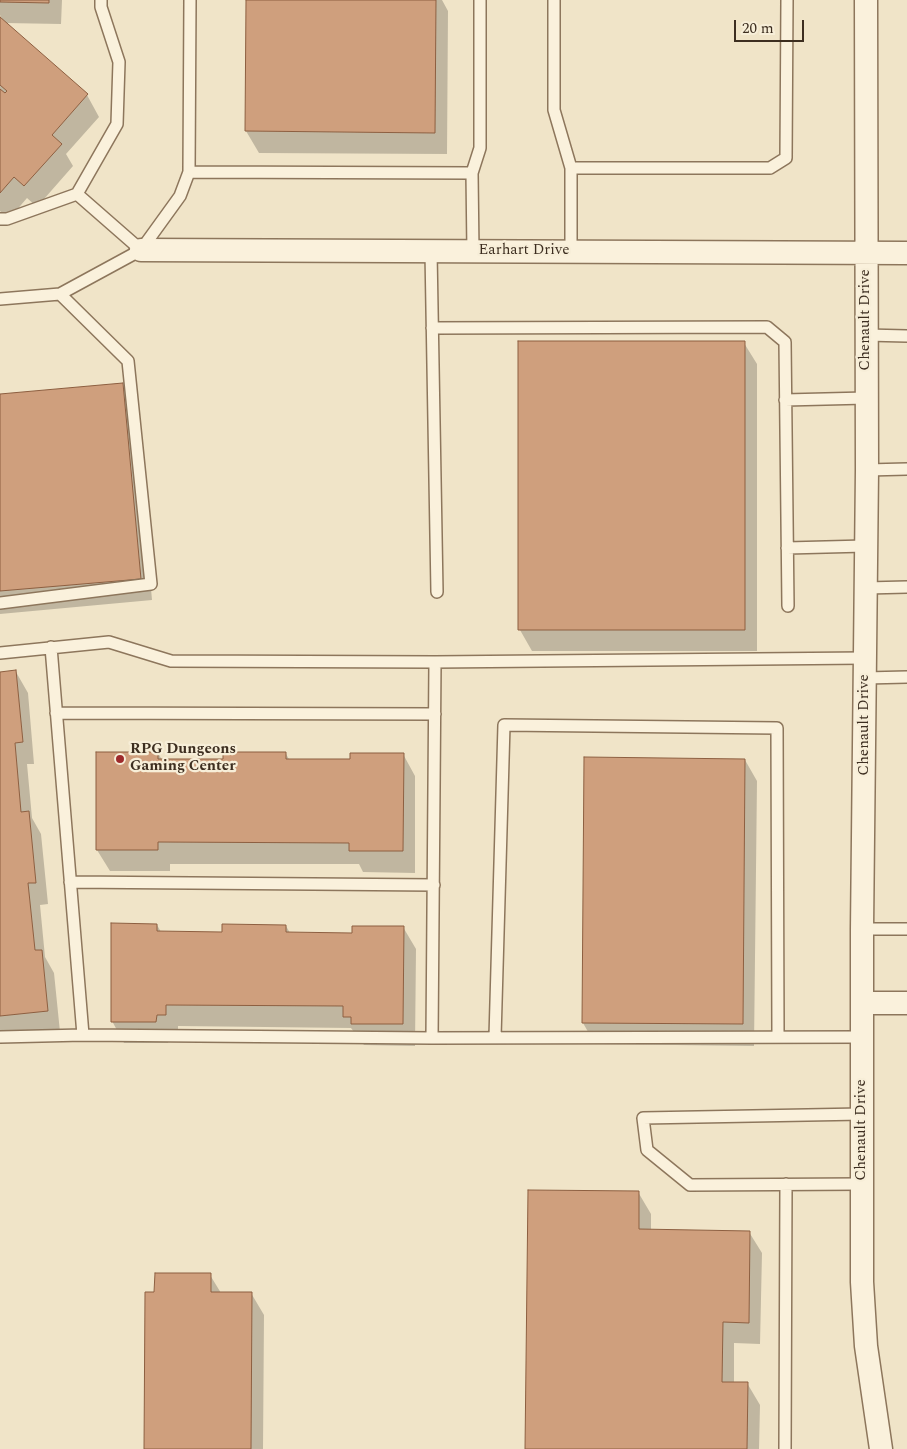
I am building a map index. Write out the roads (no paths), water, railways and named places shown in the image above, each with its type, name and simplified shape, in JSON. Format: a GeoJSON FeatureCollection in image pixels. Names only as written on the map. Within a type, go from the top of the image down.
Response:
{"type":"FeatureCollection","features":[{"type":"Feature","properties":{"kind":"street","name":"Chenault Drive"},"geometry":{"type":"LineString","coordinates":[[866,0],[867,470],[862,929],[863,1300],[867,1355],[881,1449]]}},
{"type":"Feature","properties":{"kind":"street","name":"Earhart Drive"},"geometry":{"type":"LineString","coordinates":[[141,250],[907,253]]}},
{"type":"Feature","properties":{"kind":"street"},"geometry":{"type":"LineString","coordinates":[[862,1002],[907,1003]]}},
{"type":"Feature","properties":{"kind":"lane"},"geometry":{"type":"LineString","coordinates":[[0,219],[7,219],[77,194],[117,124],[119,62],[101,7],[101,0]]}},
{"type":"Feature","properties":{"kind":"lane"},"geometry":{"type":"LineString","coordinates":[[0,299],[60,294],[141,250],[180,196],[189,172],[190,0]]}},
{"type":"Feature","properties":{"kind":"lane"},"geometry":{"type":"LineString","coordinates":[[473,252],[472,174],[480,148],[480,0]]}},
{"type":"Feature","properties":{"kind":"lane"},"geometry":{"type":"LineString","coordinates":[[554,0],[554,110],[571,168],[571,251]]}},
{"type":"Feature","properties":{"kind":"lane"},"geometry":{"type":"LineString","coordinates":[[571,168],[770,168],[786,158],[787,0]]}},
{"type":"Feature","properties":{"kind":"lane"},"geometry":{"type":"LineString","coordinates":[[189,172],[472,174]]}},
{"type":"Feature","properties":{"kind":"lane"},"geometry":{"type":"LineString","coordinates":[[77,194],[141,250]]}},
{"type":"Feature","properties":{"kind":"lane"},"geometry":{"type":"LineString","coordinates":[[431,252],[437,592]]}},
{"type":"Feature","properties":{"kind":"lane"},"geometry":{"type":"LineString","coordinates":[[0,603],[150,584],[128,361],[60,294]]}},
{"type":"Feature","properties":{"kind":"lane"},"geometry":{"type":"LineString","coordinates":[[432,328],[767,327],[784,342],[788,606]]}},
{"type":"Feature","properties":{"kind":"lane"},"geometry":{"type":"LineString","coordinates":[[866,335],[907,336]]}},
{"type":"Feature","properties":{"kind":"lane"},"geometry":{"type":"LineString","coordinates":[[785,400],[866,398]]}},
{"type":"Feature","properties":{"kind":"lane"},"geometry":{"type":"LineString","coordinates":[[867,470],[907,469]]}},
{"type":"Feature","properties":{"kind":"lane"},"geometry":{"type":"LineString","coordinates":[[787,548],[865,546]]}},
{"type":"Feature","properties":{"kind":"lane"},"geometry":{"type":"LineString","coordinates":[[866,588],[907,587]]}},
{"type":"Feature","properties":{"kind":"lane"},"geometry":{"type":"LineString","coordinates":[[0,653],[109,642],[171,661],[436,662],[865,668],[907,677]]}},
{"type":"Feature","properties":{"kind":"lane"},"geometry":{"type":"LineString","coordinates":[[51,647],[83,1035]]}},
{"type":"Feature","properties":{"kind":"lane"},"geometry":{"type":"LineString","coordinates":[[432,1038],[436,662]]}},
{"type":"Feature","properties":{"kind":"lane"},"geometry":{"type":"LineString","coordinates":[[56,713],[435,714]]}},
{"type":"Feature","properties":{"kind":"lane"},"geometry":{"type":"LineString","coordinates":[[495,1038],[504,725],[777,728],[778,1036]]}},
{"type":"Feature","properties":{"kind":"lane"},"geometry":{"type":"LineString","coordinates":[[70,882],[434,885]]}},
{"type":"Feature","properties":{"kind":"lane"},"geometry":{"type":"LineString","coordinates":[[862,929],[907,929]]}},
{"type":"Feature","properties":{"kind":"lane"},"geometry":{"type":"LineString","coordinates":[[0,1037],[83,1035],[432,1038],[862,1037]]}},
{"type":"Feature","properties":{"kind":"lane"},"geometry":{"type":"LineString","coordinates":[[862,1114],[643,1118],[647,1150],[690,1186],[862,1184]]}},
{"type":"Feature","properties":{"kind":"lane"},"geometry":{"type":"LineString","coordinates":[[785,1449],[786,1184]]}},
{"type":"Feature","properties":{"kind":"place","name":"RPG Dungeons Gaming Center"},"geometry":{"type":"Point","coordinates":[120,759]}}]}
